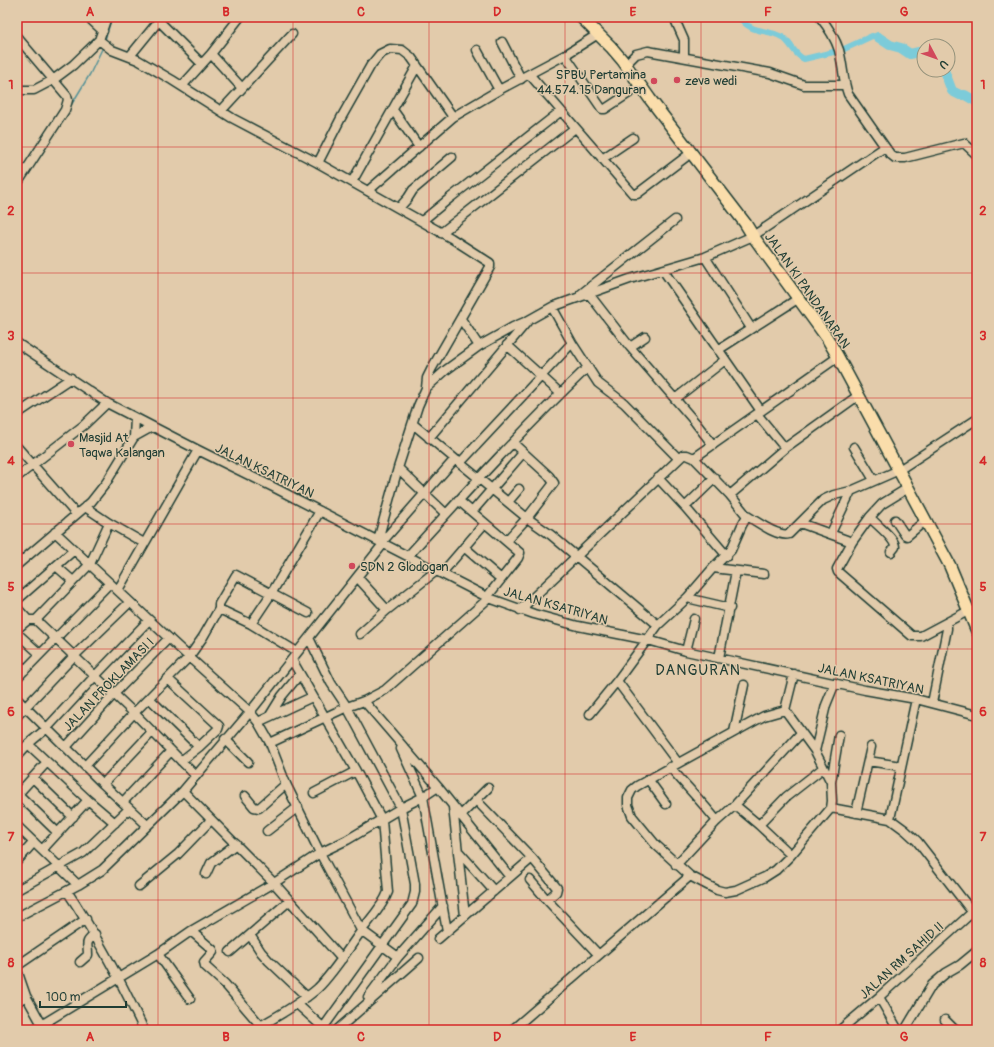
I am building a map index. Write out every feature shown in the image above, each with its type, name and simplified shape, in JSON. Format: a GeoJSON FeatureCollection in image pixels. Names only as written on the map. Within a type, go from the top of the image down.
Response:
{"type":"FeatureCollection","features":[{"type":"Feature","properties":{"kind":"main road","name":"JALAN KI PANDANARAN"},"geometry":{"type":"LineString","coordinates":[[581,17],[626,64],[640,86],[745,223],[827,338],[950,566],[977,631]]}},
{"type":"Feature","properties":{"kind":"street"},"geometry":{"type":"LineString","coordinates":[[88,17],[103,31]]}},
{"type":"Feature","properties":{"kind":"street"},"geometry":{"type":"LineString","coordinates":[[17,90],[32,91],[53,80],[76,62],[99,40],[107,17]]}},
{"type":"Feature","properties":{"kind":"street"},"geometry":{"type":"LineString","coordinates":[[182,86],[211,54],[240,17]]}},
{"type":"Feature","properties":{"kind":"street"},"geometry":{"type":"LineString","coordinates":[[820,17],[830,31],[839,51],[848,94],[885,147],[894,157],[905,158],[964,143],[977,155]]}},
{"type":"Feature","properties":{"kind":"street"},"geometry":{"type":"LineString","coordinates":[[130,56],[160,19],[202,64]]}},
{"type":"Feature","properties":{"kind":"street"},"geometry":{"type":"LineString","coordinates":[[676,22],[684,40],[684,57]]}},
{"type":"Feature","properties":{"kind":"street"},"geometry":{"type":"LineString","coordinates":[[221,111],[292,34]]}},
{"type":"Feature","properties":{"kind":"street"},"geometry":{"type":"LineString","coordinates":[[368,191],[453,117],[499,90],[566,55],[598,34]]}},
{"type":"Feature","properties":{"kind":"street"},"geometry":{"type":"LineString","coordinates":[[17,37],[68,98],[67,107],[17,184]]}},
{"type":"Feature","properties":{"kind":"street"},"geometry":{"type":"LineString","coordinates":[[99,40],[112,50],[130,56],[182,86],[232,118],[318,163],[422,221],[486,260],[491,265],[428,376],[426,388],[398,468],[382,542]]}},
{"type":"Feature","properties":{"kind":"street"},"geometry":{"type":"LineString","coordinates":[[502,42],[521,79]]}},
{"type":"Feature","properties":{"kind":"street"},"geometry":{"type":"LineString","coordinates":[[318,163],[371,65],[380,54],[390,49],[398,49],[408,54],[453,117]]}},
{"type":"Feature","properties":{"kind":"street"},"geometry":{"type":"LineString","coordinates":[[477,50],[499,90]]}},
{"type":"Feature","properties":{"kind":"street"},"geometry":{"type":"LineString","coordinates":[[626,64],[634,56],[644,51],[770,73],[804,85],[845,85]]}},
{"type":"Feature","properties":{"kind":"street"},"geometry":{"type":"LineString","coordinates":[[211,54],[242,88]]}},
{"type":"Feature","properties":{"kind":"street"},"geometry":{"type":"LineString","coordinates":[[566,55],[602,109],[605,109],[640,86]]}},
{"type":"Feature","properties":{"kind":"street"},"geometry":{"type":"LineString","coordinates":[[352,182],[417,66]]}},
{"type":"Feature","properties":{"kind":"street"},"geometry":{"type":"LineString","coordinates":[[530,75],[632,193],[635,194],[691,153]]}},
{"type":"Feature","properties":{"kind":"street"},"geometry":{"type":"LineString","coordinates":[[393,110],[419,147]]}},
{"type":"Feature","properties":{"kind":"street"},"geometry":{"type":"LineString","coordinates":[[422,221],[561,111]]}},
{"type":"Feature","properties":{"kind":"street"},"geometry":{"type":"LineString","coordinates":[[441,233],[575,128]]}},
{"type":"Feature","properties":{"kind":"street"},"geometry":{"type":"LineString","coordinates":[[602,159],[633,138]]}},
{"type":"Feature","properties":{"kind":"street"},"geometry":{"type":"LineString","coordinates":[[426,388],[480,346],[513,326],[527,321],[552,307],[630,279],[706,257],[753,236],[885,147]]}},
{"type":"Feature","properties":{"kind":"street"},"geometry":{"type":"LineString","coordinates":[[399,208],[413,190],[452,157]]}},
{"type":"Feature","properties":{"kind":"street"},"geometry":{"type":"LineString","coordinates":[[576,298],[675,220]]}},
{"type":"Feature","properties":{"kind":"street"},"geometry":{"type":"LineString","coordinates":[[706,257],[751,328]]}},
{"type":"Feature","properties":{"kind":"street"},"geometry":{"type":"LineString","coordinates":[[663,270],[784,448]]}},
{"type":"Feature","properties":{"kind":"street"},"geometry":{"type":"LineString","coordinates":[[589,294],[630,347],[676,399],[713,445]]}},
{"type":"Feature","properties":{"kind":"street"},"geometry":{"type":"LineString","coordinates":[[718,350],[799,298]]}},
{"type":"Feature","properties":{"kind":"street"},"geometry":{"type":"LineString","coordinates":[[552,307],[572,343],[600,385],[624,403],[678,458]]}},
{"type":"Feature","properties":{"kind":"street"},"geometry":{"type":"LineString","coordinates":[[461,319],[480,346]]}},
{"type":"Feature","properties":{"kind":"street"},"geometry":{"type":"LineString","coordinates":[[430,438],[527,321]]}},
{"type":"Feature","properties":{"kind":"street"},"geometry":{"type":"LineString","coordinates":[[630,347],[645,337]]}},
{"type":"Feature","properties":{"kind":"street"},"geometry":{"type":"LineString","coordinates":[[17,917],[67,891],[102,870],[183,790],[225,739],[250,712],[358,578],[382,542],[424,493],[458,461],[572,343]]}},
{"type":"Feature","properties":{"kind":"street"},"geometry":{"type":"LineString","coordinates":[[507,344],[542,375],[560,394]]}},
{"type":"Feature","properties":{"kind":"street","name":"JALAN KSATRIYAN"},"geometry":{"type":"LineString","coordinates":[[18,346],[71,378],[107,403],[382,542],[488,598],[520,610],[578,626],[648,640],[686,651],[865,690],[916,699],[977,715]]}},
{"type":"Feature","properties":{"kind":"street"},"geometry":{"type":"LineString","coordinates":[[694,458],[838,357]]}},
{"type":"Feature","properties":{"kind":"street"},"geometry":{"type":"LineString","coordinates":[[676,399],[725,360]]}},
{"type":"Feature","properties":{"kind":"street"},"geometry":{"type":"LineString","coordinates":[[408,556],[458,500],[588,367]]}},
{"type":"Feature","properties":{"kind":"street"},"geometry":{"type":"LineString","coordinates":[[17,414],[71,378]]}},
{"type":"Feature","properties":{"kind":"street"},"geometry":{"type":"LineString","coordinates":[[730,495],[784,448],[859,395]]}},
{"type":"Feature","properties":{"kind":"street"},"geometry":{"type":"LineString","coordinates":[[17,477],[84,425],[107,403]]}},
{"type":"Feature","properties":{"kind":"street"},"geometry":{"type":"LineString","coordinates":[[17,565],[99,494],[134,437],[135,418]]}},
{"type":"Feature","properties":{"kind":"street"},"geometry":{"type":"LineString","coordinates":[[520,610],[678,458],[684,454],[694,458],[730,495],[747,516],[783,535],[789,534],[823,500],[834,495],[851,491],[899,470],[977,419]]}},
{"type":"Feature","properties":{"kind":"street"},"geometry":{"type":"LineString","coordinates":[[413,424],[527,518],[551,535],[658,625]]}},
{"type":"Feature","properties":{"kind":"street"},"geometry":{"type":"LineString","coordinates":[[134,437],[152,427]]}},
{"type":"Feature","properties":{"kind":"street"},"geometry":{"type":"LineString","coordinates":[[506,541],[527,518],[552,486],[554,481],[513,443]]}},
{"type":"Feature","properties":{"kind":"street"},"geometry":{"type":"LineString","coordinates":[[17,447],[76,514]]}},
{"type":"Feature","properties":{"kind":"street"},"geometry":{"type":"LineString","coordinates":[[854,447],[874,480]]}},
{"type":"Feature","properties":{"kind":"street"},"geometry":{"type":"LineString","coordinates":[[118,590],[198,450]]}},
{"type":"Feature","properties":{"kind":"street"},"geometry":{"type":"LineString","coordinates":[[472,512],[523,453]]}},
{"type":"Feature","properties":{"kind":"street"},"geometry":{"type":"LineString","coordinates":[[398,468],[446,514]]}},
{"type":"Feature","properties":{"kind":"street"},"geometry":{"type":"LineString","coordinates":[[658,478],[727,556]]}},
{"type":"Feature","properties":{"kind":"street"},"geometry":{"type":"LineString","coordinates":[[685,507],[714,478]]}},
{"type":"Feature","properties":{"kind":"street"},"geometry":{"type":"LineString","coordinates":[[908,488],[882,504],[870,517],[852,542],[836,569],[912,636],[922,636],[968,611]]}},
{"type":"Feature","properties":{"kind":"street"},"geometry":{"type":"LineString","coordinates":[[508,502],[519,489]]}},
{"type":"Feature","properties":{"kind":"street"},"geometry":{"type":"LineString","coordinates":[[832,533],[851,491]]}},
{"type":"Feature","properties":{"kind":"street"},"geometry":{"type":"LineString","coordinates":[[270,743],[347,707],[364,701],[390,686],[488,598],[520,554],[458,500]]}},
{"type":"Feature","properties":{"kind":"street"},"geometry":{"type":"LineString","coordinates":[[85,507],[144,543]]}},
{"type":"Feature","properties":{"kind":"street"},"geometry":{"type":"LineString","coordinates":[[251,624],[271,594],[320,511]]}},
{"type":"Feature","properties":{"kind":"street"},"geometry":{"type":"LineString","coordinates":[[590,714],[618,681],[658,625],[687,598],[713,568],[727,556],[734,547],[747,516]]}},
{"type":"Feature","properties":{"kind":"street"},"geometry":{"type":"LineString","coordinates":[[870,517],[894,542],[895,547],[891,552]]}},
{"type":"Feature","properties":{"kind":"street"},"geometry":{"type":"LineString","coordinates":[[895,520],[907,536],[926,520]]}},
{"type":"Feature","properties":{"kind":"street"},"geometry":{"type":"LineString","coordinates":[[17,629],[32,620],[90,564],[109,523]]}},
{"type":"Feature","properties":{"kind":"street"},"geometry":{"type":"LineString","coordinates":[[360,634],[387,610],[439,572],[485,523]]}},
{"type":"Feature","properties":{"kind":"street"},"geometry":{"type":"LineString","coordinates":[[800,523],[832,533],[852,542]]}},
{"type":"Feature","properties":{"kind":"street"},"geometry":{"type":"LineString","coordinates":[[55,532],[250,712],[258,722],[270,743],[286,784],[320,852],[362,930],[398,957]]}},
{"type":"Feature","properties":{"kind":"street"},"geometry":{"type":"LineString","coordinates":[[464,546],[501,579]]}},
{"type":"Feature","properties":{"kind":"street"},"geometry":{"type":"LineString","coordinates":[[17,600],[74,550]]}},
{"type":"Feature","properties":{"kind":"street"},"geometry":{"type":"LineString","coordinates":[[56,566],[73,581]]}},
{"type":"Feature","properties":{"kind":"street"},"geometry":{"type":"LineString","coordinates":[[713,568],[764,574]]}},
{"type":"Feature","properties":{"kind":"street"},"geometry":{"type":"LineString","coordinates":[[719,658],[730,608],[736,571]]}},
{"type":"Feature","properties":{"kind":"street"},"geometry":{"type":"LineString","coordinates":[[85,766],[189,657],[206,634],[219,609],[220,600],[236,575],[308,613]]}},
{"type":"Feature","properties":{"kind":"street"},"geometry":{"type":"LineString","coordinates":[[358,578],[387,610]]}},
{"type":"Feature","properties":{"kind":"street"},"geometry":{"type":"LineString","coordinates":[[17,678],[110,583]]}},
{"type":"Feature","properties":{"kind":"street"},"geometry":{"type":"LineString","coordinates":[[687,598],[730,608]]}},
{"type":"Feature","properties":{"kind":"street"},"geometry":{"type":"LineString","coordinates":[[17,716],[74,656],[130,602]]}},
{"type":"Feature","properties":{"kind":"street"},"geometry":{"type":"LineString","coordinates":[[17,608],[74,656],[134,713],[196,776]]}},
{"type":"Feature","properties":{"kind":"street"},"geometry":{"type":"LineString","coordinates":[[219,609],[251,624],[297,652]]}},
{"type":"Feature","properties":{"kind":"street"},"geometry":{"type":"LineString","coordinates":[[686,651],[694,619]]}},
{"type":"Feature","properties":{"kind":"street"},"geometry":{"type":"LineString","coordinates":[[17,756],[28,744],[46,729],[94,676],[149,620]]}},
{"type":"Feature","properties":{"kind":"street"},"geometry":{"type":"LineString","coordinates":[[932,703],[947,623]]}},
{"type":"Feature","properties":{"kind":"street"},"geometry":{"type":"LineString","coordinates":[[17,633],[40,654]]}},
{"type":"Feature","properties":{"kind":"street","name":"JALAN PROKLAMASI I"},"geometry":{"type":"LineString","coordinates":[[66,747],[114,694],[169,638]]}},
{"type":"Feature","properties":{"kind":"street"},"geometry":{"type":"LineString","coordinates":[[297,1004],[324,1029],[412,904],[415,892],[415,884],[401,808],[347,707],[331,683],[309,638]]}},
{"type":"Feature","properties":{"kind":"street"},"geometry":{"type":"LineString","coordinates":[[191,931],[213,950],[204,964],[224,984],[257,1028],[297,1004],[318,987],[342,958],[385,900],[388,892],[382,820],[356,771],[325,717],[312,698],[292,660]]}},
{"type":"Feature","properties":{"kind":"street"},"geometry":{"type":"LineString","coordinates":[[17,663],[25,670]]}},
{"type":"Feature","properties":{"kind":"street"},"geometry":{"type":"LineString","coordinates":[[269,717],[282,696],[300,674]]}},
{"type":"Feature","properties":{"kind":"street"},"geometry":{"type":"LineString","coordinates":[[784,710],[794,674]]}},
{"type":"Feature","properties":{"kind":"street"},"geometry":{"type":"LineString","coordinates":[[168,679],[219,725],[218,729],[181,761]]}},
{"type":"Feature","properties":{"kind":"street"},"geometry":{"type":"LineString","coordinates":[[618,681],[678,763]]}},
{"type":"Feature","properties":{"kind":"street"},"geometry":{"type":"LineString","coordinates":[[815,751],[826,705],[835,683]]}},
{"type":"Feature","properties":{"kind":"street"},"geometry":{"type":"LineString","coordinates":[[734,732],[744,685]]}},
{"type":"Feature","properties":{"kind":"street"},"geometry":{"type":"LineString","coordinates":[[149,698],[199,747]]}},
{"type":"Feature","properties":{"kind":"street"},"geometry":{"type":"LineString","coordinates":[[258,722],[312,698]]}},
{"type":"Feature","properties":{"kind":"street"},"geometry":{"type":"LineString","coordinates":[[17,699],[46,729],[147,825]]}},
{"type":"Feature","properties":{"kind":"street"},"geometry":{"type":"LineString","coordinates":[[890,820],[916,699]]}},
{"type":"Feature","properties":{"kind":"street"},"geometry":{"type":"LineString","coordinates":[[364,701],[438,787],[510,877]]}},
{"type":"Feature","properties":{"kind":"street"},"geometry":{"type":"LineString","coordinates":[[784,710],[764,716],[648,779],[637,786],[628,798],[628,805],[632,816],[655,844],[676,865],[690,876],[717,890],[730,892],[753,883],[776,870],[791,855],[831,808],[831,782],[839,735]]}},
{"type":"Feature","properties":{"kind":"street"},"geometry":{"type":"LineString","coordinates":[[784,710],[815,751],[831,782]]}},
{"type":"Feature","properties":{"kind":"street"},"geometry":{"type":"LineString","coordinates":[[103,784],[152,732]]}},
{"type":"Feature","properties":{"kind":"street"},"geometry":{"type":"LineString","coordinates":[[676,865],[716,822],[735,805],[801,732]]}},
{"type":"Feature","properties":{"kind":"street"},"geometry":{"type":"LineString","coordinates":[[225,739],[248,762]]}},
{"type":"Feature","properties":{"kind":"street"},"geometry":{"type":"LineString","coordinates":[[397,741],[423,797],[447,931]]}},
{"type":"Feature","properties":{"kind":"street"},"geometry":{"type":"LineString","coordinates":[[28,744],[115,823]]}},
{"type":"Feature","properties":{"kind":"street"},"geometry":{"type":"LineString","coordinates":[[856,813],[871,747]]}},
{"type":"Feature","properties":{"kind":"street"},"geometry":{"type":"LineString","coordinates":[[123,802],[171,752]]}},
{"type":"Feature","properties":{"kind":"street"},"geometry":{"type":"LineString","coordinates":[[868,761],[901,766]]}},
{"type":"Feature","properties":{"kind":"street"},"geometry":{"type":"LineString","coordinates":[[47,762],[17,795],[58,833]]}},
{"type":"Feature","properties":{"kind":"street"},"geometry":{"type":"LineString","coordinates":[[670,767],[683,784],[712,814],[717,820],[716,822]]}},
{"type":"Feature","properties":{"kind":"street"},"geometry":{"type":"LineString","coordinates":[[759,824],[786,797],[823,768]]}},
{"type":"Feature","properties":{"kind":"street"},"geometry":{"type":"LineString","coordinates":[[314,793],[356,771]]}},
{"type":"Feature","properties":{"kind":"street"},"geometry":{"type":"LineString","coordinates":[[33,778],[73,817]]}},
{"type":"Feature","properties":{"kind":"street"},"geometry":{"type":"LineString","coordinates":[[648,779],[666,804]]}},
{"type":"Feature","properties":{"kind":"street"},"geometry":{"type":"LineString","coordinates":[[244,796],[254,807],[258,808],[286,784]]}},
{"type":"Feature","properties":{"kind":"street"},"geometry":{"type":"LineString","coordinates":[[33,1030],[44,1027],[158,954],[191,931],[274,883],[320,852],[346,840],[438,787]]}},
{"type":"Feature","properties":{"kind":"street"},"geometry":{"type":"LineString","coordinates":[[460,816],[488,788]]}},
{"type":"Feature","properties":{"kind":"street"},"geometry":{"type":"LineString","coordinates":[[183,790],[274,883],[342,958]]}},
{"type":"Feature","properties":{"kind":"street"},"geometry":{"type":"LineString","coordinates":[[42,850],[88,800]]}},
{"type":"Feature","properties":{"kind":"street"},"geometry":{"type":"LineString","coordinates":[[476,800],[532,858],[557,888],[556,892],[547,900]]}},
{"type":"Feature","properties":{"kind":"street"},"geometry":{"type":"LineString","coordinates":[[735,805],[759,824],[791,855]]}},
{"type":"Feature","properties":{"kind":"street"},"geometry":{"type":"LineString","coordinates":[[452,806],[465,916]]}},
{"type":"Feature","properties":{"kind":"street"},"geometry":{"type":"LineString","coordinates":[[267,831],[298,807]]}},
{"type":"Feature","properties":{"kind":"street"},"geometry":{"type":"LineString","coordinates":[[831,808],[890,820],[911,834],[975,913]]}},
{"type":"Feature","properties":{"kind":"street"},"geometry":{"type":"LineString","coordinates":[[17,890],[83,853],[129,809]]}},
{"type":"Feature","properties":{"kind":"street"},"geometry":{"type":"LineString","coordinates":[[139,886],[178,854],[211,820]]}},
{"type":"Feature","properties":{"kind":"street"},"geometry":{"type":"LineString","coordinates":[[17,826],[78,884]]}},
{"type":"Feature","properties":{"kind":"street"},"geometry":{"type":"LineString","coordinates":[[17,861],[34,842]]}},
{"type":"Feature","properties":{"kind":"street"},"geometry":{"type":"LineString","coordinates":[[206,874],[211,863],[236,844]]}},
{"type":"Feature","properties":{"kind":"street"},"geometry":{"type":"LineString","coordinates":[[458,852],[494,891]]}},
{"type":"Feature","properties":{"kind":"street"},"geometry":{"type":"LineString","coordinates":[[438,939],[532,858]]}},
{"type":"Feature","properties":{"kind":"street"},"geometry":{"type":"LineString","coordinates":[[512,1030],[598,954],[690,876]]}},
{"type":"Feature","properties":{"kind":"street"},"geometry":{"type":"LineString","coordinates":[[530,880],[598,954]]}},
{"type":"Feature","properties":{"kind":"street"},"geometry":{"type":"LineString","coordinates":[[67,891],[95,934],[119,978],[144,1030]]}},
{"type":"Feature","properties":{"kind":"street"},"geometry":{"type":"LineString","coordinates":[[230,952],[289,901]]}},
{"type":"Feature","properties":{"kind":"street"},"geometry":{"type":"LineString","coordinates":[[368,997],[398,957],[443,906]]}},
{"type":"Feature","properties":{"kind":"street","name":"JALAN RM SAHID II"},"geometry":{"type":"LineString","coordinates":[[840,1030],[975,913]]}},
{"type":"Feature","properties":{"kind":"street"},"geometry":{"type":"LineString","coordinates":[[17,966],[86,919]]}},
{"type":"Feature","properties":{"kind":"street"},"geometry":{"type":"LineString","coordinates":[[80,962],[88,955],[86,945],[95,934]]}},
{"type":"Feature","properties":{"kind":"street"},"geometry":{"type":"LineString","coordinates":[[250,935],[269,961],[307,997]]}},
{"type":"Feature","properties":{"kind":"street"},"geometry":{"type":"LineString","coordinates":[[905,1030],[932,985],[977,951]]}},
{"type":"Feature","properties":{"kind":"street"},"geometry":{"type":"LineString","coordinates":[[158,954],[190,999]]}},
{"type":"Feature","properties":{"kind":"street"},"geometry":{"type":"LineString","coordinates":[[337,1030],[419,958]]}},
{"type":"Feature","properties":{"kind":"street"},"geometry":{"type":"LineString","coordinates":[[17,970],[26,996],[44,1027]]}},
{"type":"Feature","properties":{"kind":"street"},"geometry":{"type":"LineString","coordinates":[[17,1002],[26,996]]}},
{"type":"Feature","properties":{"kind":"street"},"geometry":{"type":"LineString","coordinates":[[879,997],[898,1030]]}},
{"type":"Feature","properties":{"kind":"street"},"geometry":{"type":"LineString","coordinates":[[945,1020],[955,1030]]}},
{"type":"Feature","properties":{"kind":"waterway"},"geometry":{"type":"LineString","coordinates":[[105,40],[112,17]]}},
{"type":"Feature","properties":{"kind":"waterway"},"geometry":{"type":"LineString","coordinates":[[739,17],[744,23],[754,29],[776,34],[782,37],[798,55],[804,59],[842,50],[872,36],[878,37]]}},
{"type":"Feature","properties":{"kind":"waterway"},"geometry":{"type":"LineString","coordinates":[[878,37],[890,45],[901,48],[910,54],[916,53]]}},
{"type":"Feature","properties":{"kind":"waterway"},"geometry":{"type":"LineString","coordinates":[[70,107],[90,74],[103,47]]}},
{"type":"Feature","properties":{"kind":"waterway"},"geometry":{"type":"LineString","coordinates":[[947,78],[952,91],[960,95],[965,95],[977,102]]}},
{"type":"Feature","properties":{"kind":"waterway"},"geometry":{"type":"LineString","coordinates":[[17,192],[21,185]]}},
{"type":"Feature","properties":{"kind":"place","name":"zeva wedi"},"geometry":{"type":"Point","coordinates":[677,80]}},
{"type":"Feature","properties":{"kind":"place","name":"SPBU Pertamina 44.574.15 Danguran"},"geometry":{"type":"Point","coordinates":[654,81]}},
{"type":"Feature","properties":{"kind":"place","name":"Masjid At Taqwa Kalangan"},"geometry":{"type":"Point","coordinates":[71,444]}},
{"type":"Feature","properties":{"kind":"place","name":"SDN 2 Glodogan"},"geometry":{"type":"Point","coordinates":[352,566]}},
{"type":"Feature","properties":{"kind":"district","name":"DANGURAN"},"geometry":{"type":"Point","coordinates":[698,670]}}]}
